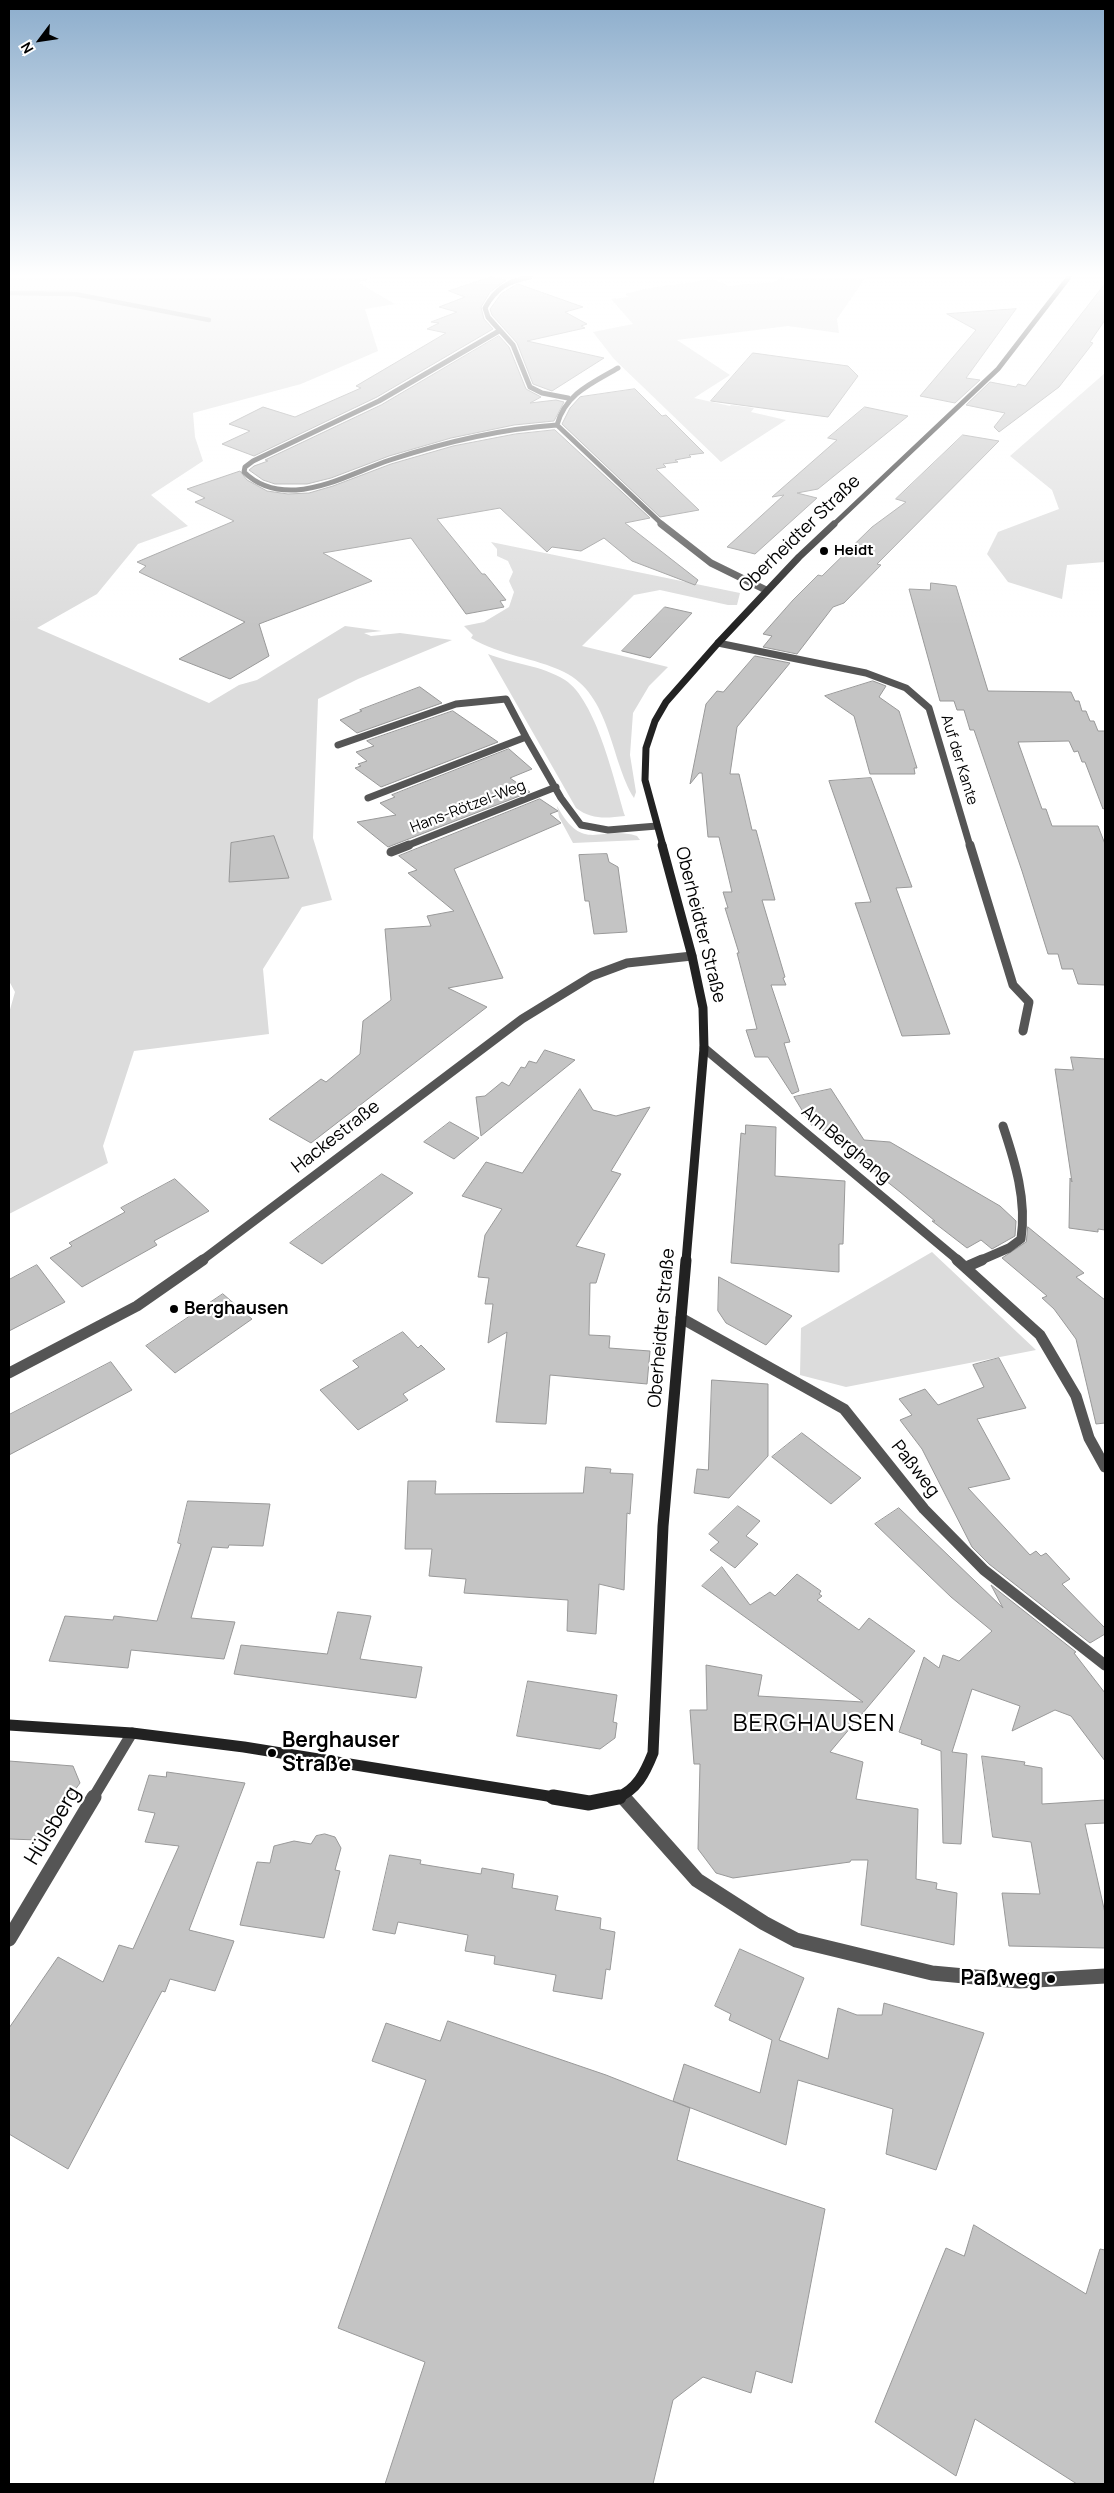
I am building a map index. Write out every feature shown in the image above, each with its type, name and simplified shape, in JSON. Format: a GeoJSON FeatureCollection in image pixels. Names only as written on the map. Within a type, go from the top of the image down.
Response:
{"type":"FeatureCollection","features":[{"type":"Feature","properties":{"kind":"street"},"geometry":{"type":"LineString","coordinates":[[393,393],[349,418],[253,461],[245,467],[247,476],[256,483],[275,488],[304,489],[401,456],[525,426],[557,425],[650,515],[703,557],[737,577],[766,590]]}},
{"type":"Feature","properties":{"kind":"street"},"geometry":{"type":"LineString","coordinates":[[544,393],[568,398]]}},
{"type":"Feature","properties":{"kind":"street"},"geometry":{"type":"LineString","coordinates":[[557,425],[559,411],[568,398],[576,393]]}},
{"type":"Feature","properties":{"kind":"street","name":"Oberheidter Straße"},"geometry":{"type":"LineString","coordinates":[[624,1798],[637,1787],[648,1769],[653,1753],[663,1526],[704,1048],[703,1008],[692,956],[645,780],[644,754],[648,736],[666,702],[766,590],[972,393]]}},
{"type":"Feature","properties":{"kind":"street","name":"Auf der Kante"},"geometry":{"type":"LineString","coordinates":[[718,643],[874,675],[906,688],[929,708],[951,776],[983,893],[1013,986],[1029,1002],[1023,1031]]}},
{"type":"Feature","properties":{"kind":"street","name":"Hans-Rötzel-Weg"},"geometry":{"type":"LineString","coordinates":[[338,745],[456,704],[506,699],[575,821],[582,825],[604,829],[657,826]]}},
{"type":"Feature","properties":{"kind":"street"},"geometry":{"type":"LineString","coordinates":[[368,798],[526,737]]}},
{"type":"Feature","properties":{"kind":"street","name":"Hans-Rötzel-Weg"},"geometry":{"type":"LineString","coordinates":[[390,852],[556,788]]}},
{"type":"Feature","properties":{"kind":"street","name":"Hackestraße"},"geometry":{"type":"LineString","coordinates":[[9,1373],[137,1306],[179,1278],[422,1093],[522,1020],[592,976],[627,962],[692,956]]}},
{"type":"Feature","properties":{"kind":"street","name":"Am Berghang"},"geometry":{"type":"LineString","coordinates":[[704,1048],[966,1267],[1040,1335],[1076,1396],[1088,1438],[1105,1468]]}},
{"type":"Feature","properties":{"kind":"street"},"geometry":{"type":"LineString","coordinates":[[966,1267],[1009,1248],[1021,1239],[1024,1227],[1019,1174],[1003,1126]]}},
{"type":"Feature","properties":{"kind":"street","name":"Paßweg"},"geometry":{"type":"LineString","coordinates":[[681,1318],[844,1409],[924,1509],[984,1570],[1078,1641],[1105,1665]]}},
{"type":"Feature","properties":{"kind":"street"},"geometry":{"type":"LineString","coordinates":[[9,1725],[132,1733],[366,1765],[590,1803],[624,1798],[697,1880],[764,1923],[796,1940],[932,1974],[1019,1981],[1105,1976]]}},
{"type":"Feature","properties":{"kind":"street","name":"Hülsberg"},"geometry":{"type":"LineString","coordinates":[[9,1939],[132,1733]]}},
{"type":"Feature","properties":{"kind":"shaded area"},"geometry":{"type":"Polygon","coordinates":[[[9,393],[266,393],[193,413],[195,437],[203,461],[151,495],[188,526],[138,544],[97,594],[37,628],[209,703],[239,685],[257,680],[345,626],[382,631],[364,633],[371,636],[400,633],[452,640],[358,679],[318,699],[313,838],[332,900],[302,907],[263,969],[269,1034],[134,1051],[103,1146],[108,1163],[9,1214],[9,1013],[15,992],[9,981],[9,393]]]}},
{"type":"Feature","properties":{"kind":"shaded area"},"geometry":{"type":"Polygon","coordinates":[[[650,393],[701,393],[694,398],[730,406],[754,408],[751,412],[786,420],[721,462],[650,393]]]}},
{"type":"Feature","properties":{"kind":"shaded area"},"geometry":{"type":"Polygon","coordinates":[[[1082,393],[1105,393],[1105,562],[1067,565],[1062,599],[1008,582],[987,554],[998,532],[1059,509],[1052,490],[1010,456],[1082,393]]]}},
{"type":"Feature","properties":{"kind":"shaded area"},"geometry":{"type":"Polygon","coordinates":[[[491,542],[740,593],[737,605],[728,605],[660,590],[634,595],[582,646],[668,667],[649,686],[633,713],[630,755],[636,792],[634,798],[626,782],[608,729],[591,696],[580,682],[552,667],[482,644],[471,638],[473,635],[464,626],[484,622],[509,607],[514,592],[509,581],[513,572],[508,561],[497,556],[497,549],[491,542]]]}},
{"type":"Feature","properties":{"kind":"shaded area"},"geometry":{"type":"Polygon","coordinates":[[[488,654],[556,675],[576,690],[595,722],[625,816],[605,818],[588,815],[576,808],[488,654]]]}},
{"type":"Feature","properties":{"kind":"shaded area"},"geometry":{"type":"Polygon","coordinates":[[[557,806],[567,821],[576,830],[584,834],[624,833],[637,836],[640,840],[573,843],[559,817],[557,806]]]}},
{"type":"Feature","properties":{"kind":"shaded area"},"geometry":{"type":"Polygon","coordinates":[[[932,1252],[1036,1350],[846,1387],[800,1375],[801,1328],[932,1252]]]}},
{"type":"Feature","properties":{"kind":"building"},"geometry":{"type":"Polygon","coordinates":[[[349,393],[383,393],[254,456],[222,444],[250,431],[229,424],[263,407],[295,417],[349,393]]]}},
{"type":"Feature","properties":{"kind":"building"},"geometry":{"type":"Polygon","coordinates":[[[401,393],[534,393],[541,397],[530,403],[556,400],[564,402],[554,421],[514,425],[451,438],[389,456],[331,478],[307,484],[275,484],[263,480],[249,470],[268,461],[265,460],[381,405],[401,393]]]}},
{"type":"Feature","properties":{"kind":"building"},"geometry":{"type":"Polygon","coordinates":[[[605,393],[639,393],[662,416],[666,415],[704,453],[689,455],[691,457],[675,460],[678,462],[663,464],[666,467],[656,469],[699,510],[660,517],[562,424],[570,408],[580,397],[605,393]]]}},
{"type":"Feature","properties":{"kind":"building"},"geometry":{"type":"Polygon","coordinates":[[[718,393],[845,393],[828,417],[711,401],[718,393]]]}},
{"type":"Feature","properties":{"kind":"building"},"geometry":{"type":"Polygon","coordinates":[[[922,393],[966,393],[955,403],[920,396],[922,393]]]}},
{"type":"Feature","properties":{"kind":"building"},"geometry":{"type":"Polygon","coordinates":[[[978,393],[1051,393],[999,432],[994,427],[1005,413],[966,405],[978,393]]]}},
{"type":"Feature","properties":{"kind":"building"},"geometry":{"type":"Polygon","coordinates":[[[865,407],[908,416],[818,489],[797,493],[817,498],[755,554],[727,547],[784,495],[772,497],[837,440],[828,438],[865,407]]]}},
{"type":"Feature","properties":{"kind":"building"},"geometry":{"type":"Polygon","coordinates":[[[555,430],[650,518],[625,523],[698,580],[695,585],[632,561],[604,538],[581,551],[552,547],[547,552],[500,508],[437,519],[506,600],[500,601],[504,607],[466,614],[411,538],[323,553],[372,581],[259,624],[269,656],[230,679],[179,659],[245,622],[139,572],[146,566],[137,562],[234,521],[195,502],[205,498],[187,489],[240,471],[247,480],[267,491],[288,494],[309,493],[391,464],[453,446],[515,434],[555,430]]]}},
{"type":"Feature","properties":{"kind":"building"},"geometry":{"type":"Polygon","coordinates":[[[963,435],[999,441],[877,564],[881,565],[844,603],[833,607],[797,654],[763,647],[772,636],[763,634],[793,600],[818,575],[822,576],[872,527],[906,502],[896,499],[963,435]]]}},
{"type":"Feature","properties":{"kind":"building"},"geometry":{"type":"Polygon","coordinates":[[[931,583],[956,586],[988,691],[1071,692],[1075,701],[1079,701],[1082,711],[1086,711],[1090,721],[1094,721],[1098,731],[1105,731],[1105,808],[1103,809],[1085,762],[1082,762],[1078,751],[1074,752],[1069,741],[1018,742],[1042,809],[1046,809],[1052,826],[1098,826],[1105,844],[1105,985],[1078,984],[1073,969],[1062,969],[1058,954],[1048,954],[974,730],[970,730],[964,710],[957,710],[954,701],[940,701],[909,589],[930,590],[931,583]]]}},
{"type":"Feature","properties":{"kind":"building"},"geometry":{"type":"Polygon","coordinates":[[[665,607],[692,613],[650,658],[622,651],[665,607]]]}},
{"type":"Feature","properties":{"kind":"building"},"geometry":{"type":"Polygon","coordinates":[[[755,656],[790,663],[737,727],[730,774],[739,774],[752,830],[756,830],[775,900],[762,900],[785,977],[783,978],[786,985],[771,985],[790,1042],[784,1043],[799,1091],[792,1094],[768,1057],[755,1057],[746,1030],[757,1029],[737,953],[739,953],[725,908],[728,908],[723,892],[732,892],[719,837],[708,837],[702,773],[699,773],[690,784],[706,704],[717,691],[723,692],[755,656]]]}},
{"type":"Feature","properties":{"kind":"building"},"geometry":{"type":"Polygon","coordinates":[[[873,681],[886,686],[879,697],[899,711],[917,768],[914,768],[915,774],[870,774],[854,716],[825,696],[873,681]]]}},
{"type":"Feature","properties":{"kind":"building"},"geometry":{"type":"Polygon","coordinates":[[[420,687],[442,703],[357,733],[340,720],[362,711],[360,710],[420,687]]]}},
{"type":"Feature","properties":{"kind":"building"},"geometry":{"type":"Polygon","coordinates":[[[453,711],[498,742],[381,787],[355,768],[361,766],[358,764],[367,761],[356,752],[374,746],[367,741],[453,711]]]}},
{"type":"Feature","properties":{"kind":"building"},"geometry":{"type":"Polygon","coordinates":[[[509,749],[532,769],[510,778],[530,792],[388,847],[357,822],[396,815],[380,803],[395,797],[392,795],[509,749]]]}},
{"type":"Feature","properties":{"kind":"building"},"geometry":{"type":"Polygon","coordinates":[[[871,778],[912,887],[896,888],[950,1034],[902,1036],[855,903],[871,902],[829,781],[871,778]]]}},
{"type":"Feature","properties":{"kind":"building"},"geometry":{"type":"Polygon","coordinates":[[[540,799],[558,811],[550,814],[561,823],[454,869],[503,978],[448,988],[487,1007],[311,1143],[269,1119],[321,1079],[326,1082],[360,1054],[363,1021],[391,1000],[385,929],[431,926],[427,916],[454,911],[408,873],[417,870],[399,856],[540,799]]]}},
{"type":"Feature","properties":{"kind":"building"},"geometry":{"type":"Polygon","coordinates":[[[274,836],[289,878],[229,882],[231,843],[274,836]]]}},
{"type":"Feature","properties":{"kind":"building"},"geometry":{"type":"Polygon","coordinates":[[[607,854],[609,862],[618,867],[627,932],[594,934],[589,901],[585,901],[579,855],[607,854]]]}},
{"type":"Feature","properties":{"kind":"building"},"geometry":{"type":"Polygon","coordinates":[[[545,1050],[575,1060],[481,1136],[476,1097],[485,1096],[502,1082],[509,1086],[521,1067],[525,1068],[529,1061],[536,1063],[545,1050]]]}},
{"type":"Feature","properties":{"kind":"building"},"geometry":{"type":"Polygon","coordinates":[[[1071,1057],[1105,1059],[1105,1230],[1098,1229],[1098,1232],[1069,1228],[1070,1178],[1072,1182],[1055,1069],[1073,1070],[1071,1057]]]}},
{"type":"Feature","properties":{"kind":"building"},"geometry":{"type":"Polygon","coordinates":[[[580,1089],[593,1110],[616,1116],[650,1107],[611,1171],[621,1174],[576,1246],[605,1254],[596,1283],[590,1283],[589,1335],[610,1336],[609,1348],[650,1351],[647,1384],[550,1375],[546,1424],[496,1422],[507,1332],[488,1343],[493,1304],[485,1304],[489,1278],[478,1277],[485,1235],[502,1209],[462,1196],[486,1162],[522,1173],[580,1089]]]}},
{"type":"Feature","properties":{"kind":"building"},"geometry":{"type":"Polygon","coordinates":[[[831,1089],[864,1140],[890,1142],[1000,1206],[1016,1221],[1015,1236],[992,1249],[981,1240],[967,1248],[816,1125],[811,1125],[794,1097],[831,1089]]]}},
{"type":"Feature","properties":{"kind":"building"},"geometry":{"type":"Polygon","coordinates":[[[450,1122],[479,1138],[454,1159],[424,1142],[450,1122]]]}},
{"type":"Feature","properties":{"kind":"building"},"geometry":{"type":"Polygon","coordinates":[[[746,1125],[776,1127],[775,1176],[845,1181],[843,1244],[839,1244],[839,1272],[731,1263],[741,1133],[745,1134],[746,1125]]]}},
{"type":"Feature","properties":{"kind":"building"},"geometry":{"type":"Polygon","coordinates":[[[382,1174],[413,1193],[322,1264],[290,1243],[382,1174]]]}},
{"type":"Feature","properties":{"kind":"building"},"geometry":{"type":"Polygon","coordinates":[[[175,1179],[209,1211],[154,1241],[157,1245],[82,1287],[50,1258],[72,1246],[69,1243],[125,1212],[121,1208],[175,1179]]]}},
{"type":"Feature","properties":{"kind":"building"},"geometry":{"type":"Polygon","coordinates":[[[1028,1227],[1084,1273],[1076,1277],[1105,1300],[1105,1423],[1096,1424],[1076,1339],[1054,1309],[1042,1298],[1047,1296],[1002,1258],[1026,1242],[1028,1227]]]}},
{"type":"Feature","properties":{"kind":"building"},"geometry":{"type":"Polygon","coordinates":[[[37,1265],[65,1302],[9,1331],[9,1280],[37,1265]]]}},
{"type":"Feature","properties":{"kind":"building"},"geometry":{"type":"Polygon","coordinates":[[[719,1277],[792,1316],[766,1345],[726,1323],[718,1311],[719,1277]]]}},
{"type":"Feature","properties":{"kind":"building"},"geometry":{"type":"Polygon","coordinates":[[[223,1294],[252,1319],[175,1373],[146,1346],[223,1294]]]}},
{"type":"Feature","properties":{"kind":"building"},"geometry":{"type":"Polygon","coordinates":[[[403,1332],[418,1348],[421,1345],[445,1369],[403,1394],[408,1400],[358,1430],[320,1390],[359,1367],[353,1361],[403,1332]]]}},
{"type":"Feature","properties":{"kind":"building"},"geometry":{"type":"Polygon","coordinates":[[[999,1358],[1026,1408],[977,1419],[1010,1479],[968,1488],[1030,1555],[1036,1551],[1041,1556],[1046,1553],[1070,1579],[1062,1584],[1105,1628],[1105,1634],[1090,1643],[989,1564],[972,1547],[922,1449],[900,1420],[912,1415],[899,1399],[925,1389],[938,1405],[984,1387],[973,1365],[999,1358]]]}},
{"type":"Feature","properties":{"kind":"building"},"geometry":{"type":"Polygon","coordinates":[[[111,1362],[132,1390],[9,1455],[9,1415],[111,1362]]]}},
{"type":"Feature","properties":{"kind":"building"},"geometry":{"type":"Polygon","coordinates":[[[712,1380],[768,1384],[768,1456],[729,1498],[694,1493],[697,1469],[708,1470],[712,1380]]]}},
{"type":"Feature","properties":{"kind":"building"},"geometry":{"type":"Polygon","coordinates":[[[802,1433],[861,1478],[831,1504],[772,1457],[802,1433]]]}},
{"type":"Feature","properties":{"kind":"building"},"geometry":{"type":"Polygon","coordinates":[[[586,1467],[611,1469],[610,1473],[633,1474],[630,1514],[627,1513],[624,1590],[599,1584],[596,1634],[567,1631],[568,1600],[464,1593],[466,1579],[429,1576],[432,1549],[405,1549],[408,1481],[436,1481],[435,1494],[583,1493],[586,1467]]]}},
{"type":"Feature","properties":{"kind":"building"},"geometry":{"type":"Polygon","coordinates":[[[188,1501],[270,1504],[263,1546],[229,1545],[228,1548],[212,1547],[191,1618],[235,1622],[224,1659],[131,1650],[128,1668],[49,1661],[65,1616],[113,1620],[114,1616],[157,1621],[181,1544],[178,1543],[188,1501]]]}},
{"type":"Feature","properties":{"kind":"building"},"geometry":{"type":"Polygon","coordinates":[[[738,1506],[760,1521],[746,1536],[758,1544],[735,1568],[710,1550],[719,1542],[709,1534],[738,1506]]]}},
{"type":"Feature","properties":{"kind":"building"},"geometry":{"type":"Polygon","coordinates":[[[899,1508],[1003,1608],[991,1585],[1076,1652],[1074,1653],[1105,1693],[1105,1761],[1071,1716],[1055,1710],[1012,1731],[1020,1706],[972,1689],[952,1752],[967,1754],[961,1844],[943,1843],[941,1751],[921,1744],[922,1740],[899,1732],[924,1657],[939,1668],[943,1655],[959,1661],[992,1631],[951,1597],[875,1524],[899,1508]]]}},
{"type":"Feature","properties":{"kind":"building"},"geometry":{"type":"Polygon","coordinates":[[[722,1567],[750,1605],[770,1592],[775,1596],[797,1574],[821,1591],[819,1594],[822,1596],[817,1600],[859,1630],[869,1618],[915,1651],[830,1752],[863,1762],[856,1799],[918,1809],[916,1879],[937,1883],[936,1889],[957,1893],[954,1945],[861,1925],[868,1860],[851,1860],[850,1862],[733,1878],[716,1873],[698,1849],[700,1764],[694,1764],[690,1710],[707,1710],[706,1665],[762,1675],[758,1696],[863,1702],[702,1586],[722,1567]]]}},
{"type":"Feature","properties":{"kind":"building"},"geometry":{"type":"Polygon","coordinates":[[[338,1612],[371,1616],[360,1659],[422,1667],[416,1698],[234,1674],[241,1645],[327,1654],[338,1612]]]}},
{"type":"Feature","properties":{"kind":"building"},"geometry":{"type":"Polygon","coordinates":[[[528,1681],[617,1695],[613,1722],[617,1723],[615,1738],[600,1749],[517,1736],[528,1681]]]}},
{"type":"Feature","properties":{"kind":"building"},"geometry":{"type":"Polygon","coordinates":[[[982,1756],[1025,1762],[1024,1765],[1042,1768],[1042,1804],[1105,1800],[1105,1823],[1085,1824],[1105,1913],[1105,1948],[1009,1946],[1002,1893],[1040,1894],[1031,1842],[993,1837],[982,1756]]]}},
{"type":"Feature","properties":{"kind":"building"},"geometry":{"type":"Polygon","coordinates":[[[9,1761],[73,1766],[80,1783],[38,1840],[9,1839],[9,1761]]]}},
{"type":"Feature","properties":{"kind":"building"},"geometry":{"type":"Polygon","coordinates":[[[167,1772],[245,1783],[189,1930],[234,1941],[215,1991],[170,1979],[165,1992],[162,1991],[68,2169],[9,2134],[9,2028],[58,1957],[103,1982],[119,1945],[133,1949],[179,1846],[145,1842],[155,1813],[138,1810],[149,1775],[166,1777],[167,1772]]]}},
{"type":"Feature","properties":{"kind":"building"},"geometry":{"type":"Polygon","coordinates":[[[325,1834],[335,1837],[341,1848],[335,1870],[340,1871],[324,1938],[240,1925],[257,1862],[270,1863],[274,1846],[294,1841],[311,1844],[316,1836],[325,1834]]]}},
{"type":"Feature","properties":{"kind":"building"},"geometry":{"type":"Polygon","coordinates":[[[390,1855],[421,1860],[420,1864],[481,1874],[482,1868],[514,1874],[512,1888],[558,1896],[555,1910],[601,1918],[600,1929],[615,1932],[610,1970],[606,1969],[602,1999],[553,1991],[556,1975],[494,1964],[495,1956],[465,1951],[468,1935],[398,1922],[395,1934],[373,1930],[390,1855]]]}},
{"type":"Feature","properties":{"kind":"building"},"geometry":{"type":"Polygon","coordinates":[[[740,1949],[804,1978],[779,2040],[828,2059],[838,2008],[857,2015],[882,2015],[884,2003],[984,2033],[936,2170],[886,2154],[893,2109],[798,2080],[786,2145],[673,2101],[684,2064],[760,2093],[772,2040],[729,2020],[731,2014],[715,2006],[740,1949]]]}},
{"type":"Feature","properties":{"kind":"building"},"geometry":{"type":"Polygon","coordinates":[[[448,2021],[606,2075],[690,2108],[677,2160],[825,2209],[792,2383],[756,2371],[751,2393],[703,2377],[673,2400],[653,2484],[385,2484],[425,2362],[338,2328],[426,2080],[372,2061],[386,2023],[440,2041],[448,2021]]]}},
{"type":"Feature","properties":{"kind":"building"},"geometry":{"type":"Polygon","coordinates":[[[974,2225],[1086,2294],[1100,2249],[1105,2250],[1105,2484],[1077,2484],[975,2419],[956,2476],[875,2422],[946,2248],[964,2256],[974,2225]]]}},
{"type":"Feature","properties":{"kind":"place","name":"Heidt"},"geometry":{"type":"Point","coordinates":[824,551]}},
{"type":"Feature","properties":{"kind":"place","name":"Berghausen"},"geometry":{"type":"Point","coordinates":[174,1309]}},
{"type":"Feature","properties":{"kind":"place","name":"Berghauser Straße"},"geometry":{"type":"Point","coordinates":[272,1753]}},
{"type":"Feature","properties":{"kind":"place","name":"Paßweg"},"geometry":{"type":"Point","coordinates":[1051,1979]}},
{"type":"Feature","properties":{"kind":"district","name":"BERGHAUSEN"},"geometry":{"type":"Point","coordinates":[814,1724]}}]}
